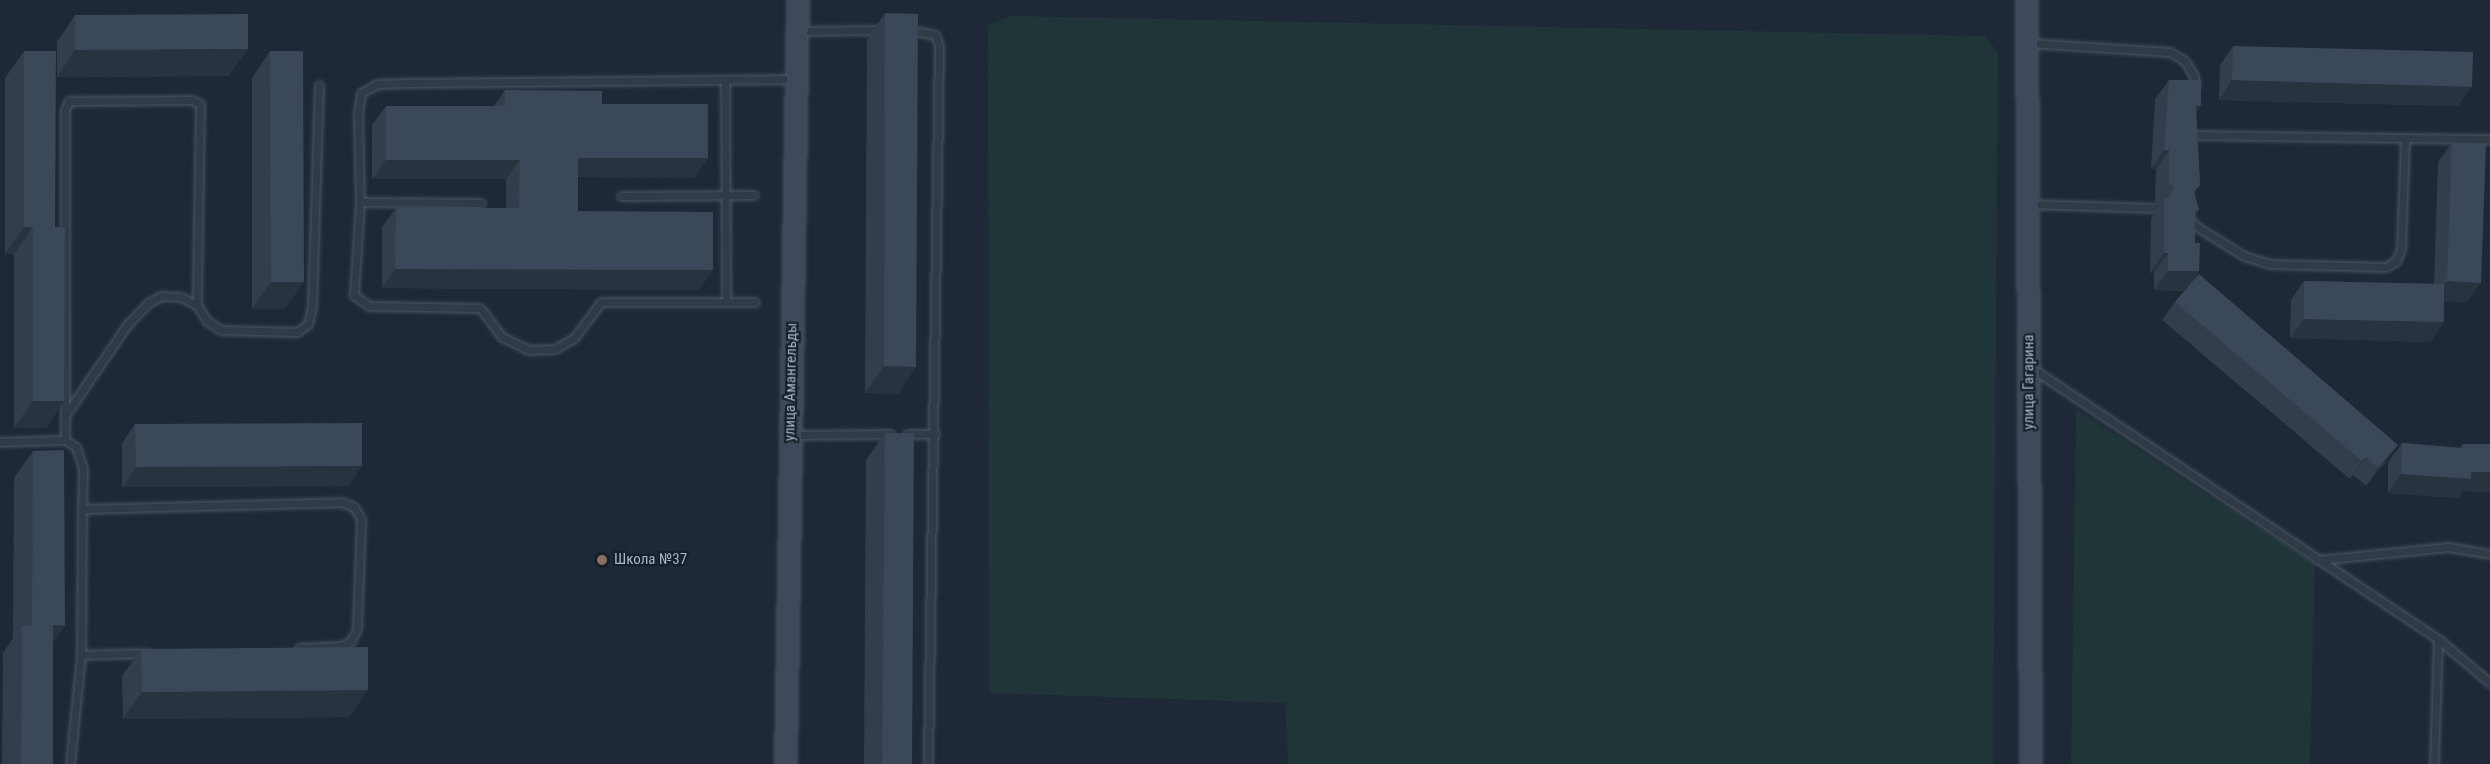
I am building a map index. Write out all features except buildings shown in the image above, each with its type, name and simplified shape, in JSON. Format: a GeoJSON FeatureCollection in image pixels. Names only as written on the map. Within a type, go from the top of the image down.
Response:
{"type":"FeatureCollection","features":[{"type":"Feature","properties":{"kind":"street","name":"улица Амангельды"},"geometry":{"type":"LineString","coordinates":[[786,764],[798,0]]}},
{"type":"Feature","properties":{"kind":"street","name":"улица Гагарина"},"geometry":{"type":"LineString","coordinates":[[2027,0],[2031,764]]}},
{"type":"Feature","properties":{"kind":"lane"},"geometry":{"type":"LineString","coordinates":[[900,30],[923,29],[935,35],[939,45],[935,434],[928,764]]}},
{"type":"Feature","properties":{"kind":"lane"},"geometry":{"type":"LineString","coordinates":[[797,31],[888,30]]}},
{"type":"Feature","properties":{"kind":"lane"},"geometry":{"type":"LineString","coordinates":[[2027,43],[2170,52],[2185,61],[2194,76],[2195,100]]}},
{"type":"Feature","properties":{"kind":"lane"},"geometry":{"type":"LineString","coordinates":[[755,302],[601,302],[574,338],[555,349],[529,350],[502,337],[480,308],[369,306],[354,295],[360,202],[361,93],[377,84],[796,79]]}},
{"type":"Feature","properties":{"kind":"lane"},"geometry":{"type":"LineString","coordinates":[[725,80],[726,302]]}},
{"type":"Feature","properties":{"kind":"lane"},"geometry":{"type":"LineString","coordinates":[[67,413],[127,325],[148,303],[161,296],[181,297],[197,305],[207,321],[222,330],[297,332],[308,324],[312,307],[319,85]]}},
{"type":"Feature","properties":{"kind":"lane"},"geometry":{"type":"LineString","coordinates":[[65,440],[67,413],[65,110],[69,101],[192,100],[200,105],[197,305]]}},
{"type":"Feature","properties":{"kind":"lane"},"geometry":{"type":"LineString","coordinates":[[2195,123],[2195,146]]}},
{"type":"Feature","properties":{"kind":"lane"},"geometry":{"type":"LineString","coordinates":[[2196,135],[2490,139]]}},
{"type":"Feature","properties":{"kind":"lane"},"geometry":{"type":"LineString","coordinates":[[2186,210],[2194,225],[2244,256],[2270,264],[2386,267],[2396,261],[2402,249],[2405,139]]}},
{"type":"Feature","properties":{"kind":"lane"},"geometry":{"type":"LineString","coordinates":[[621,196],[754,195]]}},
{"type":"Feature","properties":{"kind":"lane"},"geometry":{"type":"LineString","coordinates":[[360,202],[481,203]]}},
{"type":"Feature","properties":{"kind":"lane"},"geometry":{"type":"LineString","coordinates":[[2028,204],[2155,208]]}},
{"type":"Feature","properties":{"kind":"lane"},"geometry":{"type":"LineString","coordinates":[[2193,235],[2194,213]]}},
{"type":"Feature","properties":{"kind":"lane"},"geometry":{"type":"LineString","coordinates":[[2029,367],[2438,639],[2490,683]]}},
{"type":"Feature","properties":{"kind":"lane"},"geometry":{"type":"LineString","coordinates":[[790,435],[935,434]]}},
{"type":"Feature","properties":{"kind":"lane"},"geometry":{"type":"LineString","coordinates":[[0,442],[65,440],[76,447],[83,469],[81,655],[70,764]]}},
{"type":"Feature","properties":{"kind":"lane"},"geometry":{"type":"LineString","coordinates":[[82,509],[342,502],[354,507],[361,519],[357,629],[351,640],[342,646],[288,648]]}},
{"type":"Feature","properties":{"kind":"lane"},"geometry":{"type":"LineString","coordinates":[[2318,560],[2448,547],[2490,554]]}},
{"type":"Feature","properties":{"kind":"lane"},"geometry":{"type":"LineString","coordinates":[[2434,764],[2438,639]]}},
{"type":"Feature","properties":{"kind":"lane"},"geometry":{"type":"LineString","coordinates":[[81,655],[163,652]]}},
{"type":"Feature","properties":{"kind":"green space"},"geometry":{"type":"Polygon","coordinates":[[[1011,16],[1985,36],[1998,53],[1993,764],[1288,764],[1285,703],[989,693],[988,25],[1011,16]]]}},
{"type":"Feature","properties":{"kind":"green space"},"geometry":{"type":"Polygon","coordinates":[[[2076,409],[2315,564],[2310,764],[2071,764],[2076,409]]]}},
{"type":"Feature","properties":{"kind":"place","name":"Школа №37"},"geometry":{"type":"Point","coordinates":[602,560]}}]}
